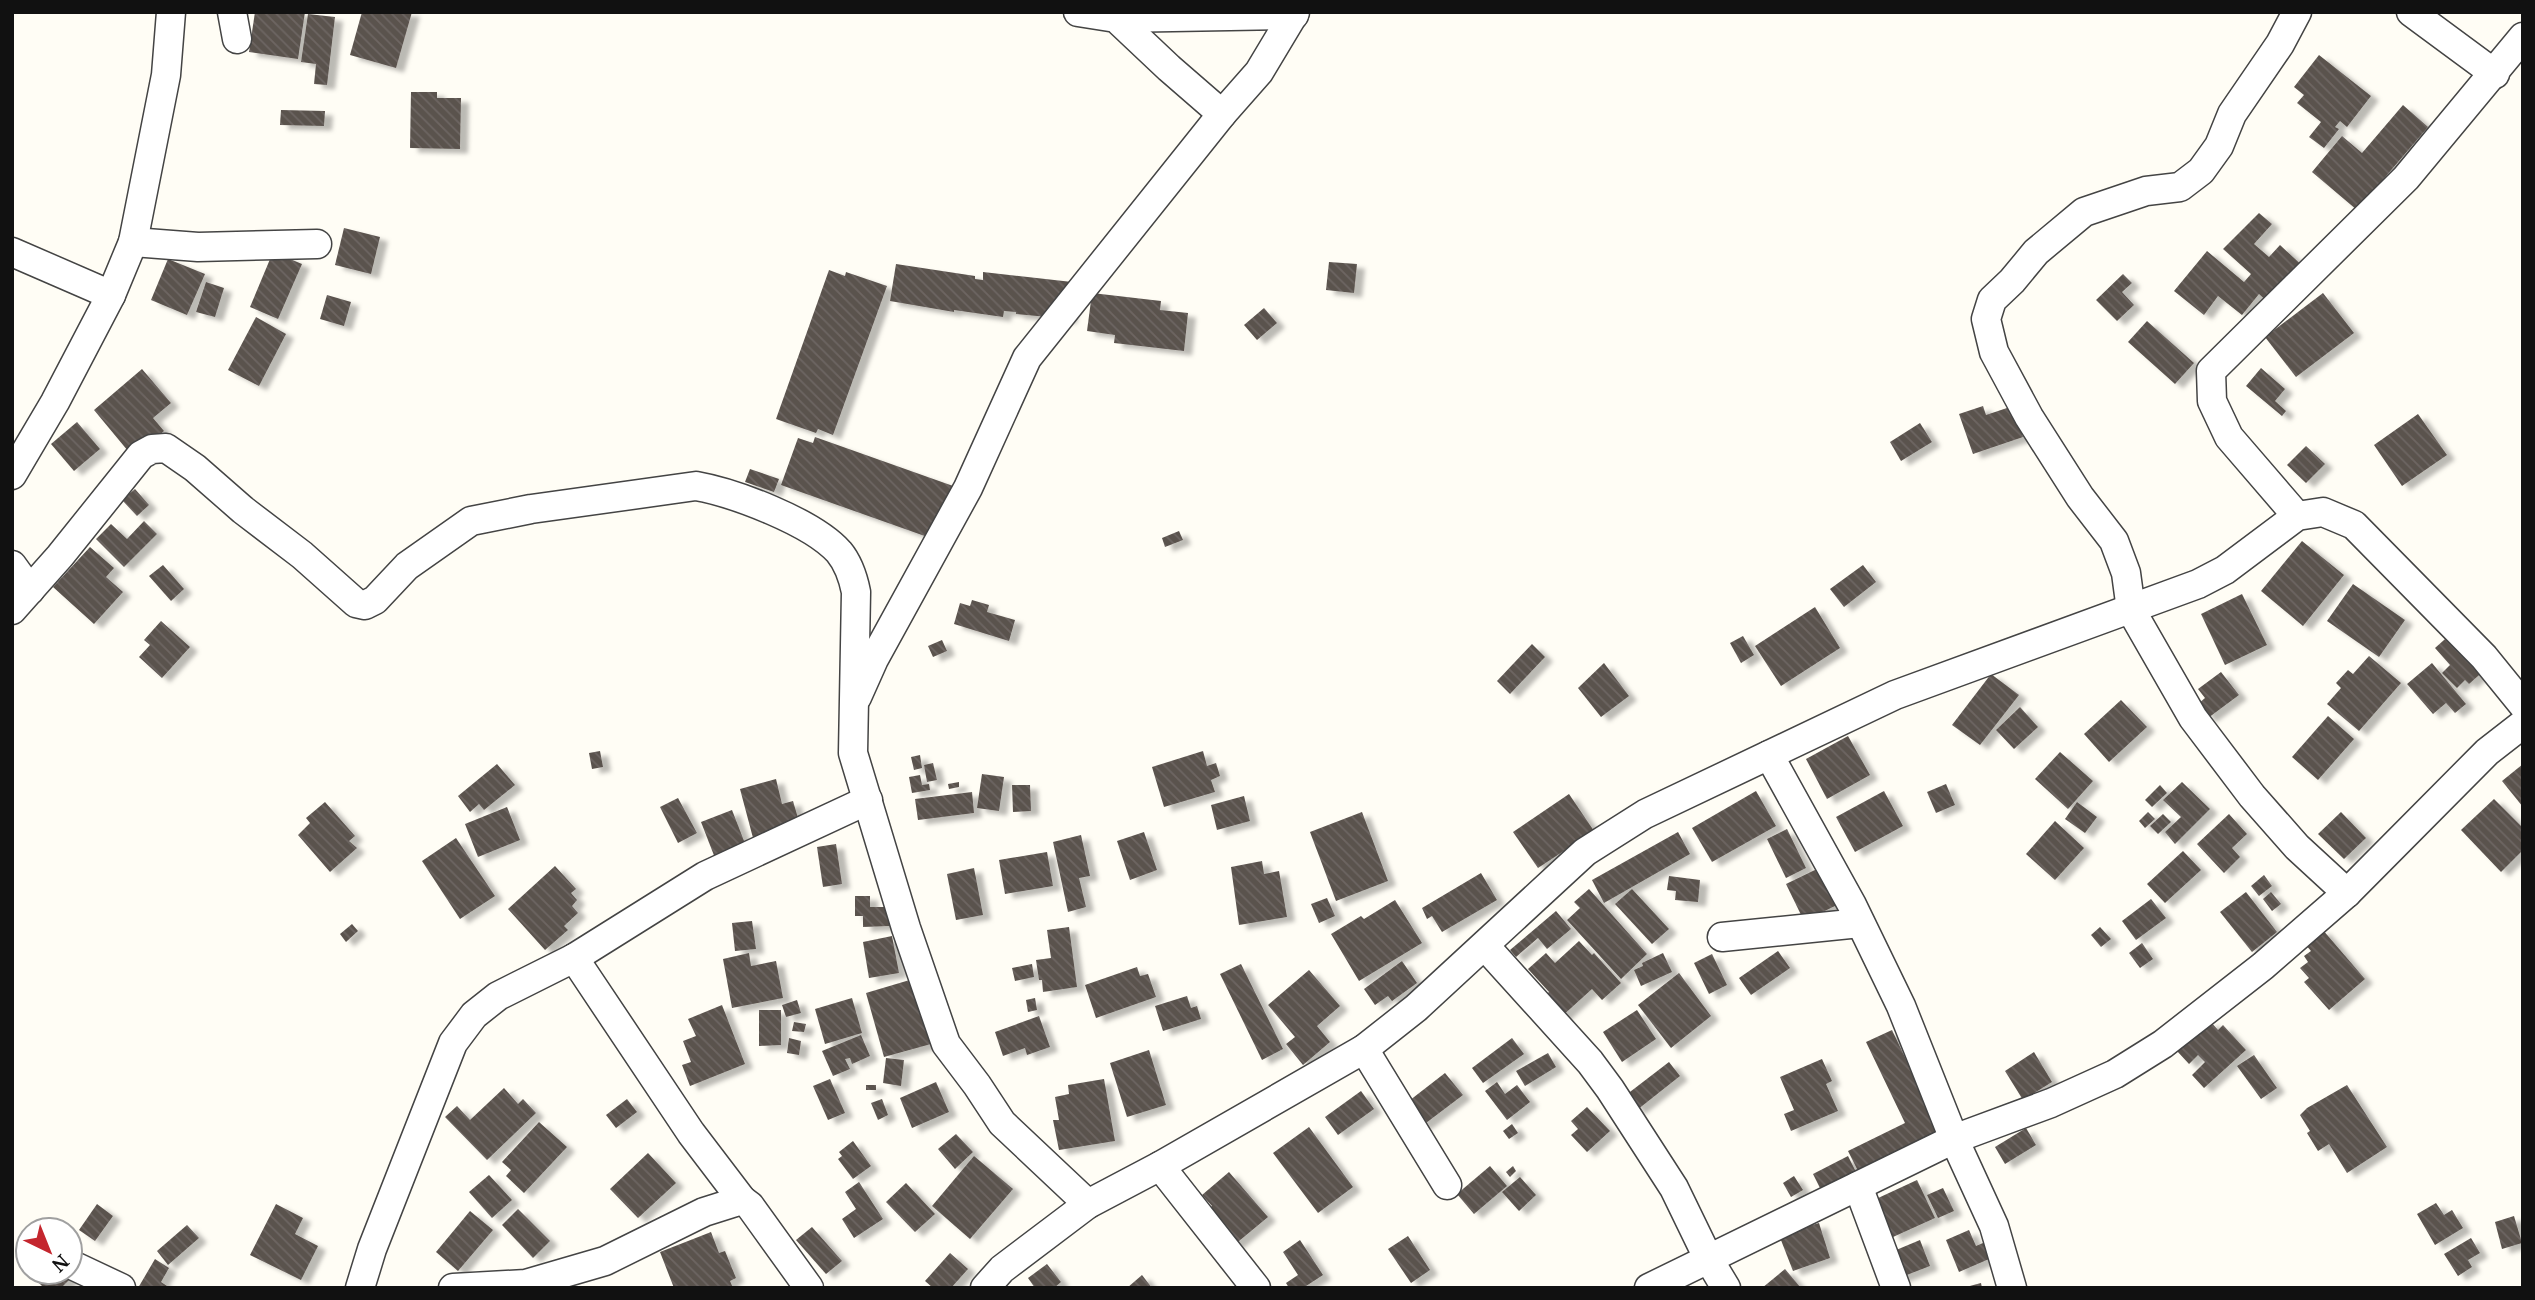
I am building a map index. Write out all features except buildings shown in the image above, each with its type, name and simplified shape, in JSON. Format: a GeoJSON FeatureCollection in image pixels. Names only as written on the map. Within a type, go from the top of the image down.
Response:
{"type":"FeatureCollection","features":[{"type":"Feature","properties":{"kind":"street"},"geometry":{"type":"LineString","coordinates":[[12,475],[55,402],[111,295],[133,242],[166,75],[172,12]]}},
{"type":"Feature","properties":{"kind":"street"},"geometry":{"type":"LineString","coordinates":[[1078,12],[1116,18],[1294,13]]}},
{"type":"Feature","properties":{"kind":"street"},"geometry":{"type":"LineString","coordinates":[[2297,12],[2280,44],[2232,114],[2219,146],[2201,171],[2180,187],[2146,191],[2084,212],[2036,252],[1992,300],[1986,319],[1994,352],[2029,417],[2080,497],[2114,541],[2126,573],[2131,610],[2193,718],[2297,848],[2347,893]]}},
{"type":"Feature","properties":{"kind":"street"},"geometry":{"type":"LineString","coordinates":[[2411,12],[2495,74]]}},
{"type":"Feature","properties":{"kind":"street"},"geometry":{"type":"LineString","coordinates":[[855,703],[874,659],[968,488],[1027,358],[1222,114],[1259,72],[1294,13]]}},
{"type":"Feature","properties":{"kind":"street"},"geometry":{"type":"LineString","coordinates":[[1116,18],[1222,114]]}},
{"type":"Feature","properties":{"kind":"street"},"geometry":{"type":"LineString","coordinates":[[2297,516],[2229,437],[2212,401],[2211,371],[2406,178],[2523,37]]}},
{"type":"Feature","properties":{"kind":"street"},"geometry":{"type":"LineString","coordinates":[[133,242],[198,247],[317,244]]}},
{"type":"Feature","properties":{"kind":"street"},"geometry":{"type":"LineString","coordinates":[[12,252],[111,295]]}},
{"type":"Feature","properties":{"kind":"street"},"geometry":{"type":"LineString","coordinates":[[21,600],[126,472],[141,455],[152,449],[166,448],[195,467],[243,510],[302,555],[346,596],[365,606],[375,600],[407,566],[471,522],[531,509],[696,486],[711,488],[778,513],[828,542],[840,553],[852,575],[856,592],[852,753],[869,800],[906,928],[946,1044],[977,1084],[1002,1123],[1088,1204]]}},
{"type":"Feature","properties":{"kind":"street"},"geometry":{"type":"LineString","coordinates":[[985,1288],[1002,1269],[1088,1204],[1160,1166],[1364,1049],[1416,1009],[1585,852],[1645,814],[1895,695],[2198,584],[2225,570],[2297,516],[2323,512],[2354,525],[2484,657],[2523,705]]}},
{"type":"Feature","properties":{"kind":"street"},"geometry":{"type":"LineString","coordinates":[[12,565],[21,600]]}},
{"type":"Feature","properties":{"kind":"street"},"geometry":{"type":"LineString","coordinates":[[1649,1288],[1954,1139],[2051,1103],[2115,1074],[2163,1044],[2263,966],[2347,893],[2487,752],[2523,724]]}},
{"type":"Feature","properties":{"kind":"street"},"geometry":{"type":"LineString","coordinates":[[1769,755],[1860,923],[1901,1006],[1954,1139],[1994,1226],[2012,1288]]}},
{"type":"Feature","properties":{"kind":"street"},"geometry":{"type":"LineString","coordinates":[[360,1288],[372,1249],[453,1043],[474,1015],[498,996],[574,958],[705,876],[869,800]]}},
{"type":"Feature","properties":{"kind":"street"},"geometry":{"type":"LineString","coordinates":[[1722,937],[1860,923]]}},
{"type":"Feature","properties":{"kind":"street"},"geometry":{"type":"LineString","coordinates":[[1485,946],[1590,1062],[1674,1188],[1708,1258],[1726,1288]]}},
{"type":"Feature","properties":{"kind":"street"},"geometry":{"type":"LineString","coordinates":[[574,958],[671,1104],[809,1288]]}},
{"type":"Feature","properties":{"kind":"street"},"geometry":{"type":"LineString","coordinates":[[1364,1049],[1447,1185]]}},
{"type":"Feature","properties":{"kind":"street"},"geometry":{"type":"LineString","coordinates":[[1160,1166],[1256,1288]]}},
{"type":"Feature","properties":{"kind":"street"},"geometry":{"type":"LineString","coordinates":[[1858,1186],[1896,1288]]}},
{"type":"Feature","properties":{"kind":"street"},"geometry":{"type":"LineString","coordinates":[[453,1288],[526,1284],[605,1261],[704,1212],[742,1200]]}},
{"type":"Feature","properties":{"kind":"street"},"geometry":{"type":"LineString","coordinates":[[84,1271],[121,1288]]}}]}
